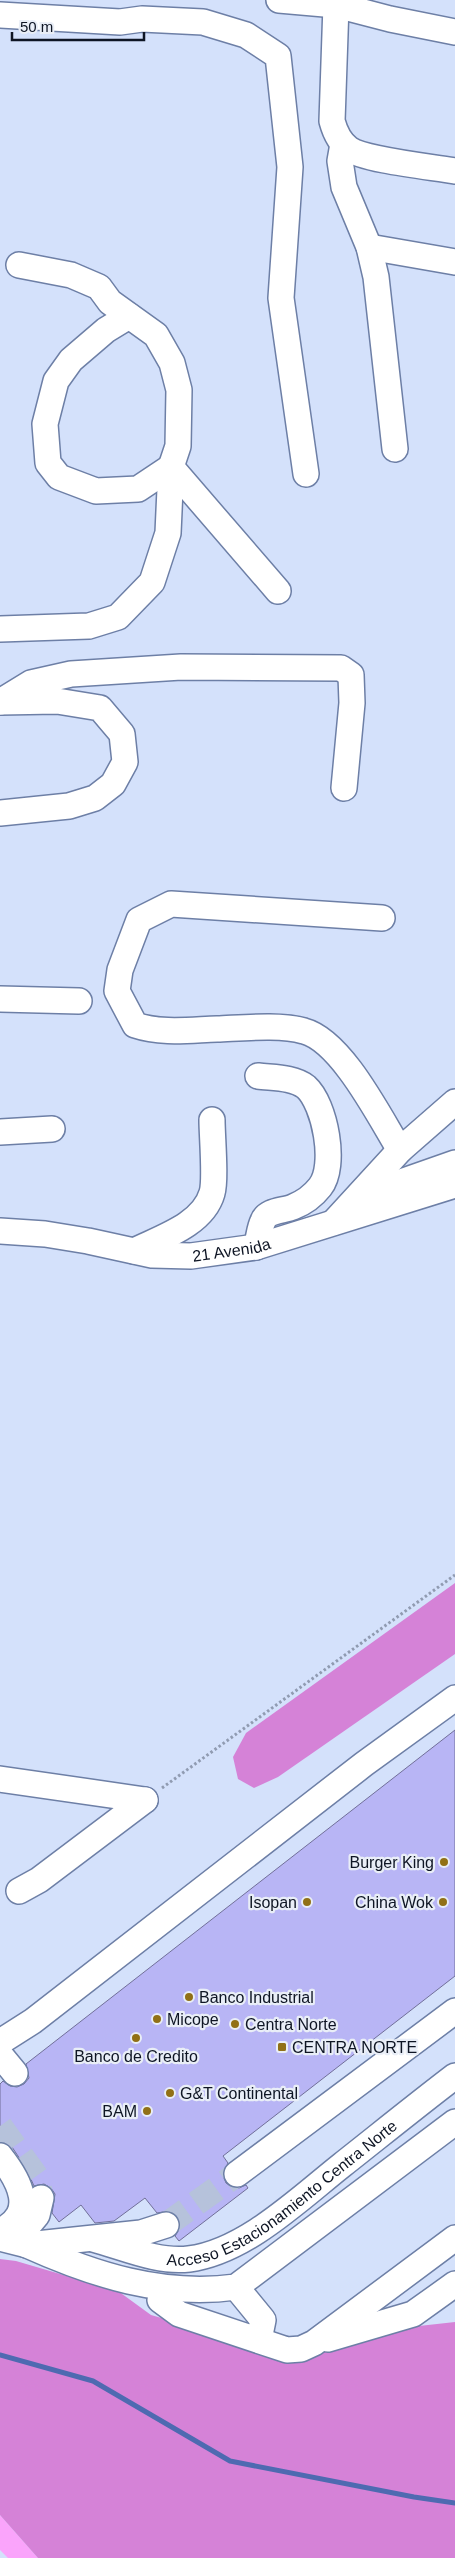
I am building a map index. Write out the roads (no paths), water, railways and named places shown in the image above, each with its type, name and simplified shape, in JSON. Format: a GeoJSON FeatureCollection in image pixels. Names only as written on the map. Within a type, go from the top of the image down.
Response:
{"type":"FeatureCollection","features":[{"type":"Feature","properties":{"kind":"street"},"geometry":{"type":"LineString","coordinates":[[278,0],[338,2],[390,19],[455,32]]}},
{"type":"Feature","properties":{"kind":"street"},"geometry":{"type":"LineString","coordinates":[[338,2],[332,120],[338,137],[343,144],[358,154],[455,171]]}},
{"type":"Feature","properties":{"kind":"street"},"geometry":{"type":"LineString","coordinates":[[0,16],[120,22],[142,19],[203,22],[246,34],[278,56],[290,167],[281,298],[306,474]]}},
{"type":"Feature","properties":{"kind":"street"},"geometry":{"type":"LineString","coordinates":[[343,144],[340,161],[344,187],[368,247],[376,277],[395,449]]}},
{"type":"Feature","properties":{"kind":"street"},"geometry":{"type":"LineString","coordinates":[[368,247],[455,262]]}},
{"type":"Feature","properties":{"kind":"street"},"geometry":{"type":"LineString","coordinates":[[0,629],[89,626],[118,617],[152,582],[168,533],[171,467],[178,446],[179,390],[172,363],[156,335],[110,302],[99,287],[71,275],[19,265]]}},
{"type":"Feature","properties":{"kind":"street"},"geometry":{"type":"LineString","coordinates":[[129,316],[106,330],[71,360],[56,381],[45,424],[48,463],[59,477],[96,491],[138,489],[171,467]]}},
{"type":"Feature","properties":{"kind":"street"},"geometry":{"type":"LineString","coordinates":[[171,467],[278,590]]}},
{"type":"Feature","properties":{"kind":"street"},"geometry":{"type":"LineString","coordinates":[[0,702],[31,683],[71,674],[181,667],[341,668],[351,675],[352,703],[344,788]]}},
{"type":"Feature","properties":{"kind":"street"},"geometry":{"type":"LineString","coordinates":[[0,702],[57,701],[100,708],[122,734],[125,762],[114,784],[95,798],[69,806],[0,813]]}},
{"type":"Feature","properties":{"kind":"street"},"geometry":{"type":"LineString","coordinates":[[382,918],[171,904],[139,920],[120,970],[117,991],[135,1026],[154,1032],[256,1027],[305,1031],[334,1049],[367,1095],[400,1150]]}},
{"type":"Feature","properties":{"kind":"street"},"geometry":{"type":"LineString","coordinates":[[0,1000],[79,1001]]}},
{"type":"Feature","properties":{"kind":"street"},"geometry":{"type":"LineString","coordinates":[[256,1247],[263,1220],[272,1212],[292,1208],[310,1198],[322,1185],[328,1160],[326,1133],[319,1104],[305,1086],[281,1077],[258,1076]]}},
{"type":"Feature","properties":{"kind":"street"},"geometry":{"type":"LineString","coordinates":[[332,1224],[400,1150],[455,1102]]}},
{"type":"Feature","properties":{"kind":"street"},"geometry":{"type":"LineString","coordinates":[[134,1251],[190,1222],[204,1209],[213,1192],[212,1120]]}},
{"type":"Feature","properties":{"kind":"street"},"geometry":{"type":"LineString","coordinates":[[0,1132],[52,1129]]}},
{"type":"Feature","properties":{"kind":"street"},"geometry":{"type":"LineString","coordinates":[[358,1197],[455,1163]]}},
{"type":"Feature","properties":{"kind":"street","name":"21 Avenida"},"geometry":{"type":"LineString","coordinates":[[0,1231],[45,1234],[152,1255],[191,1256],[256,1247],[455,1185]]}},
{"type":"Feature","properties":{"kind":"street"},"geometry":{"type":"LineString","coordinates":[[0,2042],[33,2022],[364,1764],[455,1698]]}},
{"type":"Feature","properties":{"kind":"street"},"geometry":{"type":"LineString","coordinates":[[0,1779],[145,1800],[39,1880],[19,1891]]}},
{"type":"Feature","properties":{"kind":"street"},"geometry":{"type":"LineString","coordinates":[[237,2174],[455,2011]]}},
{"type":"Feature","properties":{"kind":"street"},"geometry":{"type":"LineString","coordinates":[[0,2024],[33,2022]]}},
{"type":"Feature","properties":{"kind":"street","name":"Acceso Estacionamiento Centra Norte"},"geometry":{"type":"LineString","coordinates":[[93,2239],[163,2258],[188,2260],[211,2254],[236,2244],[292,2205],[455,2076]]}},
{"type":"Feature","properties":{"kind":"street"},"geometry":{"type":"LineString","coordinates":[[10,2239],[79,2267],[148,2287],[192,2291],[240,2292],[455,2122]]}},
{"type":"Feature","properties":{"kind":"street"},"geometry":{"type":"LineString","coordinates":[[0,2156],[13,2173],[22,2191],[22,2207],[10,2239]]}},
{"type":"Feature","properties":{"kind":"street"},"geometry":{"type":"LineString","coordinates":[[10,2239],[31,2225],[37,2215],[41,2198]]}},
{"type":"Feature","properties":{"kind":"street"},"geometry":{"type":"LineString","coordinates":[[10,2239],[93,2239],[141,2233],[166,2225]]}},
{"type":"Feature","properties":{"kind":"street"},"geometry":{"type":"LineString","coordinates":[[314,2343],[455,2238]]}},
{"type":"Feature","properties":{"kind":"street"},"geometry":{"type":"LineString","coordinates":[[160,2300],[179,2314],[287,2350],[301,2349],[314,2343],[413,2314],[455,2284]]}},
{"type":"Feature","properties":{"kind":"street"},"geometry":{"type":"LineString","coordinates":[[220,2328],[237,2319],[241,2313],[240,2292]]}},
{"type":"Feature","properties":{"kind":"street"},"geometry":{"type":"LineString","coordinates":[[240,2292],[262,2320],[259,2340]]}},
{"type":"Feature","properties":{"kind":"waterway"},"geometry":{"type":"LineString","coordinates":[[0,2355],[93,2381],[230,2461],[414,2497],[455,2503]]}},
{"type":"Feature","properties":{"kind":"tunnel"},"geometry":{"type":"LineString","coordinates":[[0,2126],[38,2179],[41,2198]]}},
{"type":"Feature","properties":{"kind":"tunnel"},"geometry":{"type":"LineString","coordinates":[[166,2225],[237,2174]]}},
{"type":"Feature","properties":{"kind":"place","name":"Burger King"},"geometry":{"type":"Point","coordinates":[444,1862]}},
{"type":"Feature","properties":{"kind":"place","name":"Isopan"},"geometry":{"type":"Point","coordinates":[307,1902]}},
{"type":"Feature","properties":{"kind":"place","name":"China Wok"},"geometry":{"type":"Point","coordinates":[443,1902]}},
{"type":"Feature","properties":{"kind":"place","name":"Banco Industrial"},"geometry":{"type":"Point","coordinates":[189,1997]}},
{"type":"Feature","properties":{"kind":"place","name":"Micope"},"geometry":{"type":"Point","coordinates":[157,2019]}},
{"type":"Feature","properties":{"kind":"place","name":"Centra Norte"},"geometry":{"type":"Point","coordinates":[235,2024]}},
{"type":"Feature","properties":{"kind":"place","name":"Banco de Credito"},"geometry":{"type":"Point","coordinates":[136,2038]}},
{"type":"Feature","properties":{"kind":"place","name":"CENTRA NORTE"},"geometry":{"type":"Point","coordinates":[282,2047]}},
{"type":"Feature","properties":{"kind":"place","name":"G&T Continental"},"geometry":{"type":"Point","coordinates":[170,2093]}},
{"type":"Feature","properties":{"kind":"place","name":"BAM"},"geometry":{"type":"Point","coordinates":[147,2111]}}]}
